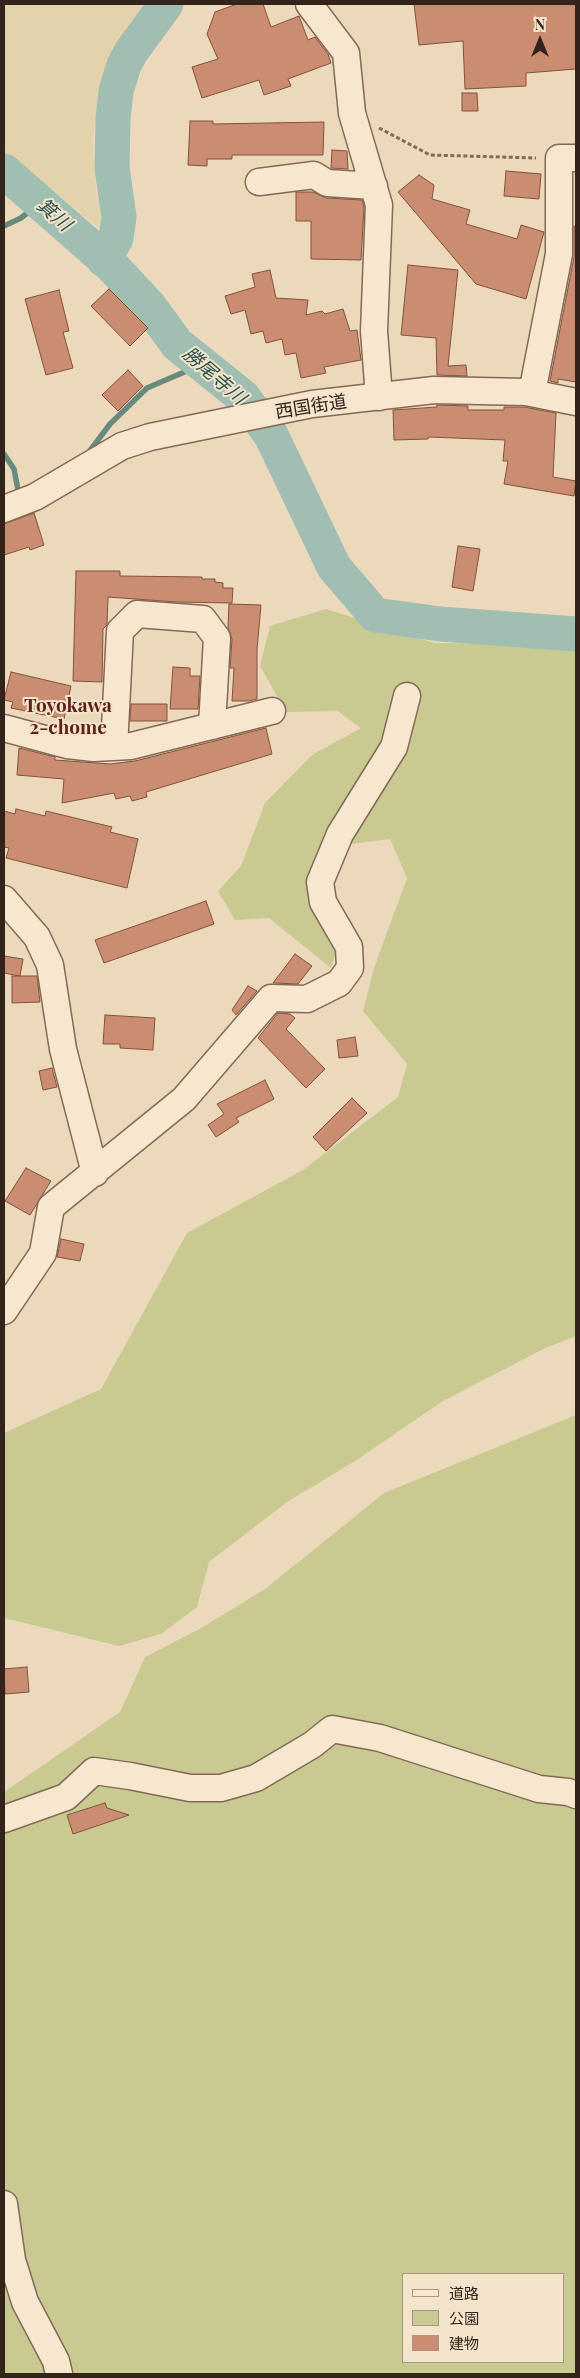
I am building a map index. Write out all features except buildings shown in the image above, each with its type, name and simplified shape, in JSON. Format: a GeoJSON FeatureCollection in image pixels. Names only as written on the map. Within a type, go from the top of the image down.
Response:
{"type":"FeatureCollection","features":[{"type":"Feature","properties":{"kind":"street"},"geometry":{"type":"LineString","coordinates":[[309,4],[346,53],[352,114],[380,205],[374,331],[379,397]]}},
{"type":"Feature","properties":{"kind":"street"},"geometry":{"type":"LineString","coordinates":[[532,393],[558,254],[568,158]]}},
{"type":"Feature","properties":{"kind":"street"},"geometry":{"type":"LineString","coordinates":[[259,182],[314,175],[327,183],[374,186]]}},
{"type":"Feature","properties":{"kind":"street","name":"西国街道"},"geometry":{"type":"LineString","coordinates":[[4,509],[36,497],[122,446],[150,437],[312,404],[434,390],[532,393],[576,402]]}},
{"type":"Feature","properties":{"kind":"street"},"geometry":{"type":"LineString","coordinates":[[114,747],[120,631],[137,614],[202,619],[217,638],[212,726]]}},
{"type":"Feature","properties":{"kind":"street"},"geometry":{"type":"LineString","coordinates":[[4,1311],[43,1253],[51,1207],[184,1099],[271,998],[307,999],[339,983],[350,968],[349,947],[323,902],[320,882],[340,834],[394,747],[407,696]]}},
{"type":"Feature","properties":{"kind":"street"},"geometry":{"type":"LineString","coordinates":[[4,728],[67,745],[94,748],[131,746],[272,711]]}},
{"type":"Feature","properties":{"kind":"street"},"geometry":{"type":"LineString","coordinates":[[4,899],[37,937],[50,965],[64,1049],[95,1173]]}},
{"type":"Feature","properties":{"kind":"street"},"geometry":{"type":"LineString","coordinates":[[4,1820],[66,1797],[94,1771],[190,1788],[221,1788],[256,1778],[312,1745],[332,1729],[380,1738],[539,1789],[568,1792],[576,1795]]}},
{"type":"Feature","properties":{"kind":"street"},"geometry":{"type":"LineString","coordinates":[[4,2204],[12,2260],[25,2302],[56,2361],[59,2374]]}},
{"type":"Feature","properties":{"kind":"path"},"geometry":{"type":"LineString","coordinates":[[352,114],[430,154],[568,158]]}},
{"type":"Feature","properties":{"kind":"shaded area"},"geometry":{"type":"Polygon","coordinates":[[[4,4],[152,4],[102,89],[92,140],[97,195],[108,223],[100,229],[4,150],[4,4]]]}},
{"type":"Feature","properties":{"kind":"green space"},"geometry":{"type":"Polygon","coordinates":[[[326,609],[434,643],[576,645],[576,1336],[545,1348],[443,1401],[355,1461],[287,1502],[209,1562],[197,1607],[161,1634],[119,1646],[4,1618],[4,1433],[101,1389],[187,1233],[303,1170],[398,1097],[407,1064],[363,1011],[374,968],[407,878],[390,839],[327,847],[314,876],[344,926],[331,968],[269,918],[235,920],[218,891],[241,866],[265,803],[312,755],[361,728],[338,711],[286,712],[260,666],[270,626],[326,609]]]}},
{"type":"Feature","properties":{"kind":"green space"},"geometry":{"type":"Polygon","coordinates":[[[576,1415],[576,2374],[4,2374],[4,1792],[120,1712],[145,1657],[203,1627],[265,1589],[384,1493],[576,1415]]]}},
{"type":"Feature","properties":{"kind":"waterway","name":"勝尾寺川"},"geometry":{"type":"LineString","coordinates":[[104,260],[116,238],[119,217],[112,168],[113,119],[116,91],[124,65],[131,52],[166,4]]}},
{"type":"Feature","properties":{"kind":"waterway","name":"勝尾寺川"},"geometry":{"type":"LineString","coordinates":[[4,171],[109,263],[150,307],[177,344],[243,397],[271,435],[334,567],[375,615],[440,624],[576,634]]}},
{"type":"Feature","properties":{"kind":"waterway","name":"箕川"},"geometry":{"type":"LineString","coordinates":[[4,226],[21,218],[40,203]]}},
{"type":"Feature","properties":{"kind":"waterway"},"geometry":{"type":"LineString","coordinates":[[89,452],[110,424],[147,388],[203,364]]}},
{"type":"Feature","properties":{"kind":"waterway"},"geometry":{"type":"LineString","coordinates":[[4,454],[14,469],[18,490]]}},
{"type":"Feature","properties":{"kind":"district","name":"Toyokawa 2-chome"},"geometry":{"type":"Point","coordinates":[68,717]}}]}
